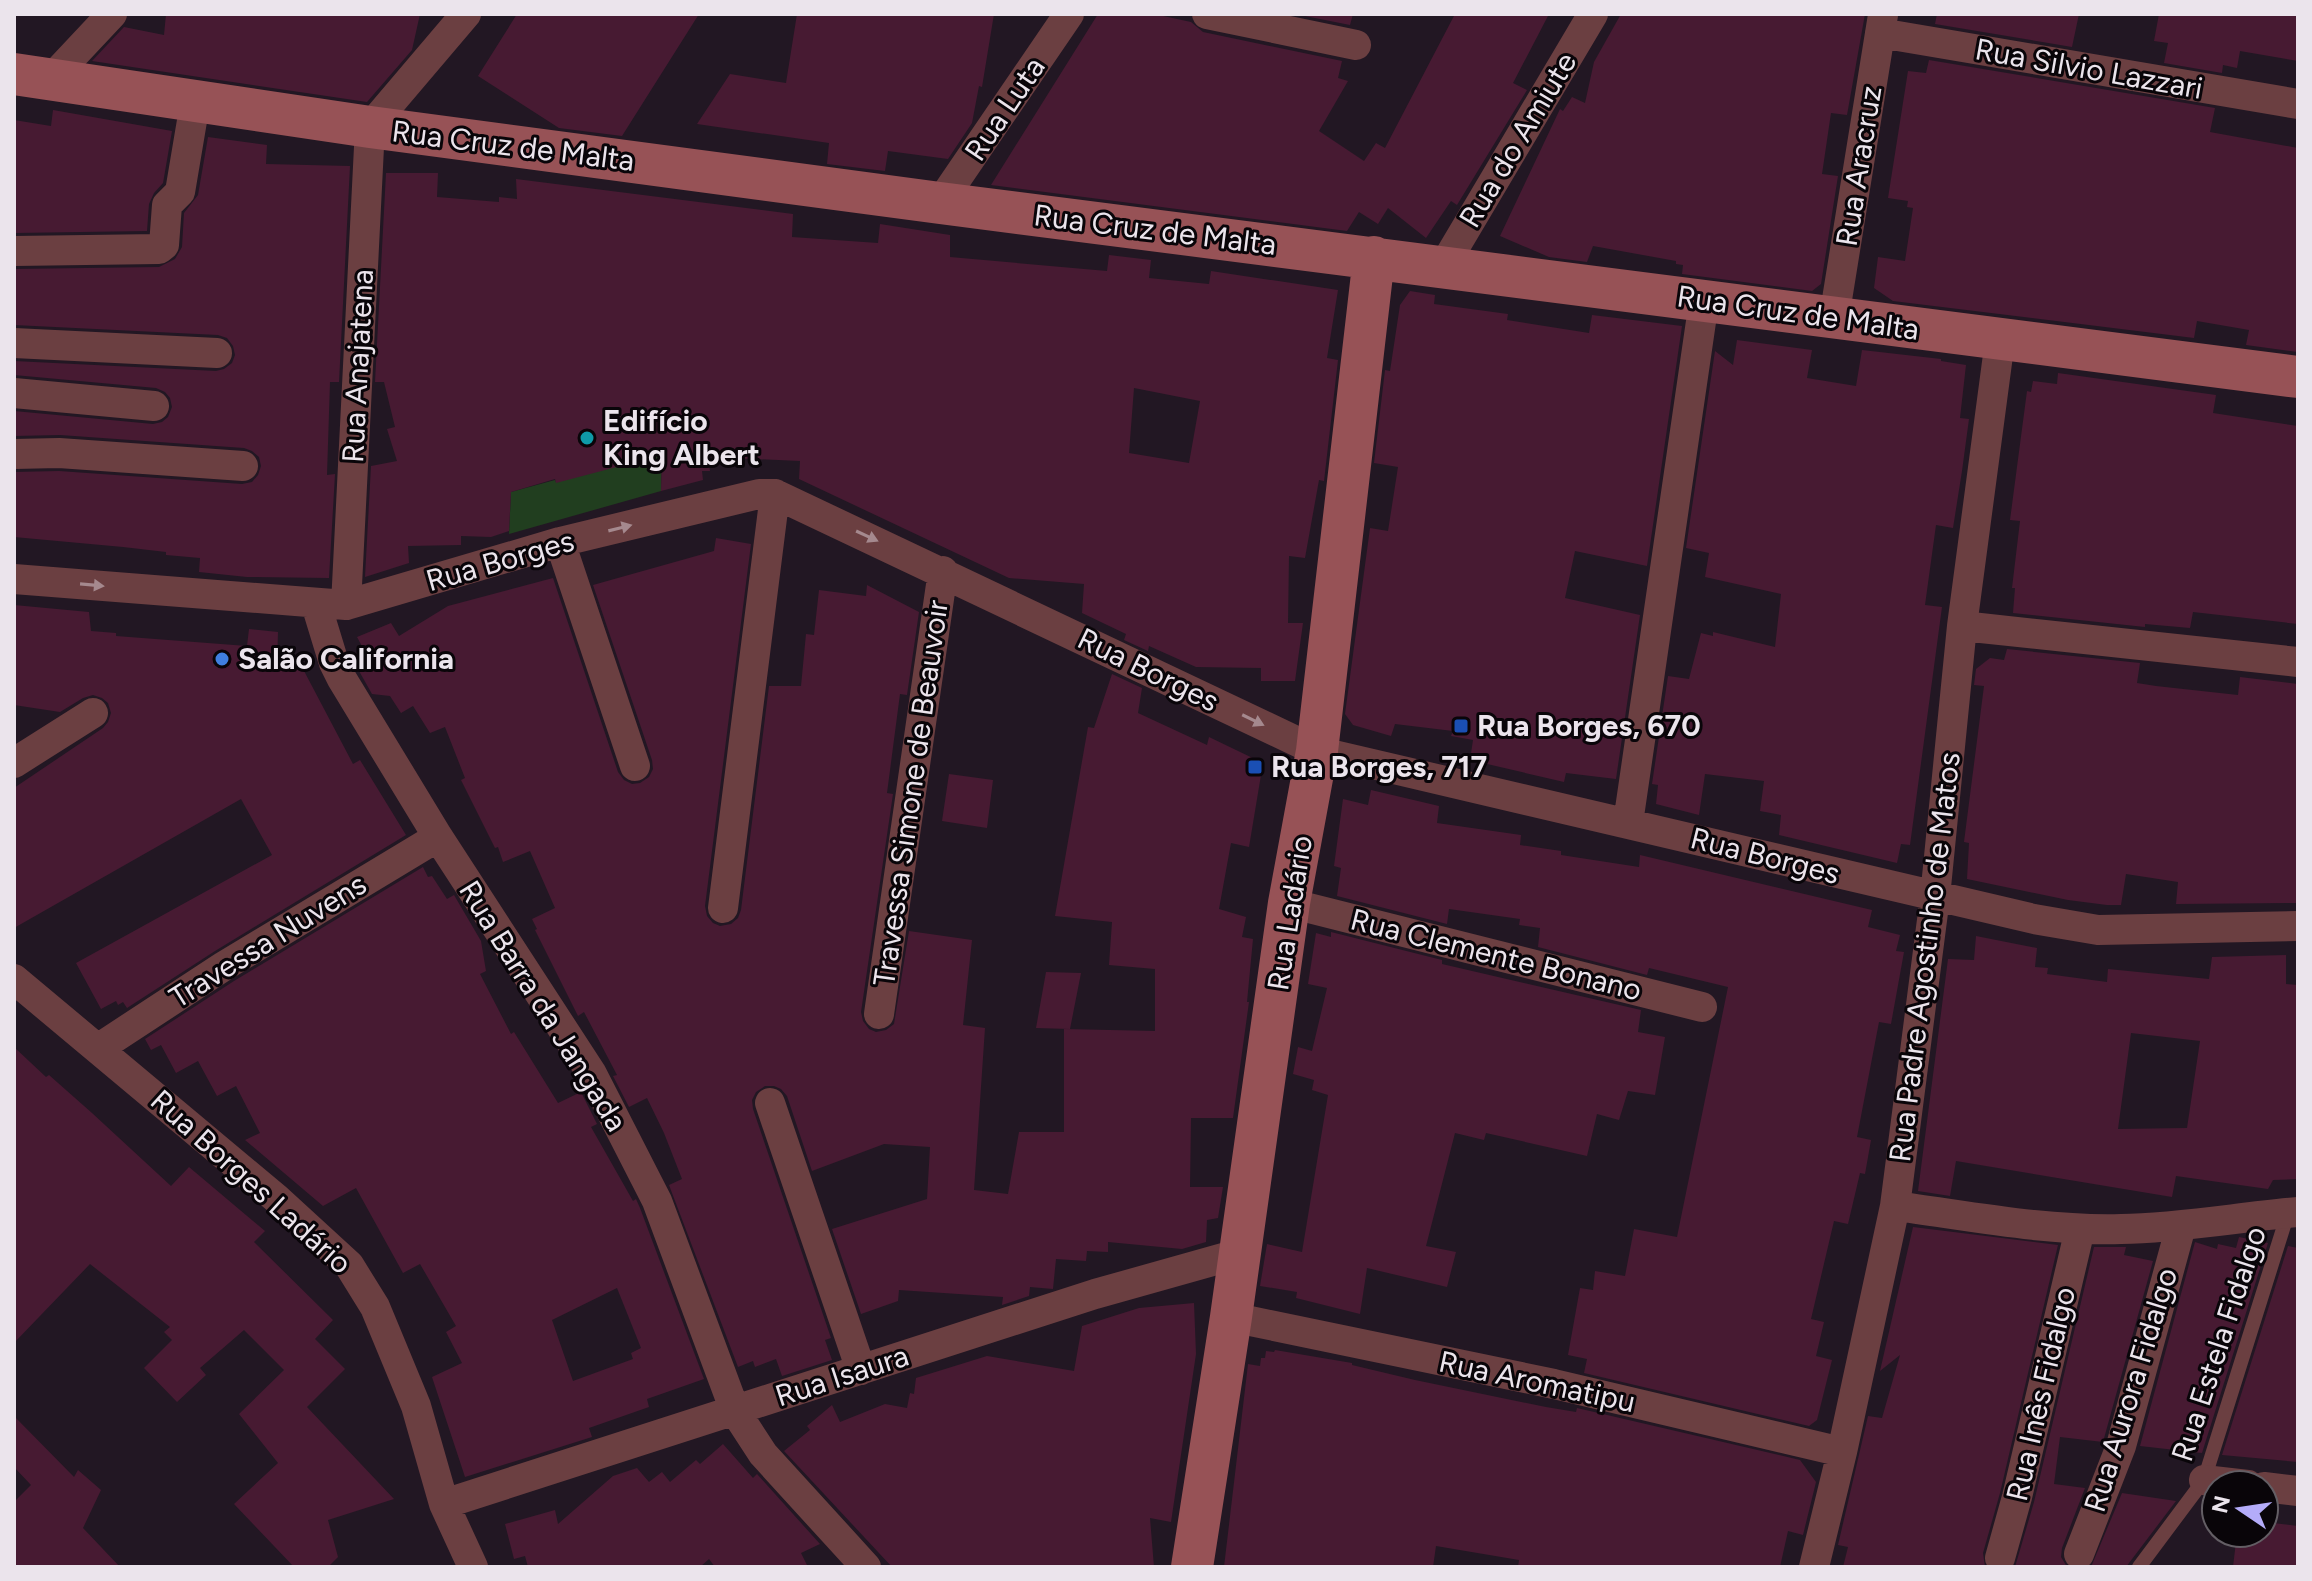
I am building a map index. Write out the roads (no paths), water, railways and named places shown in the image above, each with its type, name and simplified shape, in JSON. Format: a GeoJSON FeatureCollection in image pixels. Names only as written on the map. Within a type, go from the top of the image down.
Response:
{"type":"FeatureCollection","features":[{"type":"Feature","properties":{"kind":"street"},"geometry":{"type":"LineString","coordinates":[[32,77],[112,14]]}},
{"type":"Feature","properties":{"kind":"street"},"geometry":{"type":"LineString","coordinates":[[370,127],[466,14]]}},
{"type":"Feature","properties":{"kind":"street","name":"Rua Luta"},"geometry":{"type":"LineString","coordinates":[[940,203],[1069,14]]}},
{"type":"Feature","properties":{"kind":"street"},"geometry":{"type":"LineString","coordinates":[[1207,14],[1356,45]]}},
{"type":"Feature","properties":{"kind":"street","name":"Rua do Amiute"},"geometry":{"type":"LineString","coordinates":[[1443,267],[1593,14]]}},
{"type":"Feature","properties":{"kind":"street","name":"Rua Silvio Lazzari"},"geometry":{"type":"LineString","coordinates":[[1882,24],[2298,104]]}},
{"type":"Feature","properties":{"kind":"street","name":"Rua Aracruz"},"geometry":{"type":"LineString","coordinates":[[1834,318],[1882,24]]}},
{"type":"Feature","properties":{"kind":"street","name":"Rua Cruz de Malta"},"geometry":{"type":"LineString","coordinates":[[32,77],[195,103],[940,203],[2298,377]]}},
{"type":"Feature","properties":{"kind":"street"},"geometry":{"type":"LineString","coordinates":[[14,251],[159,249],[164,245],[167,205],[180,192],[195,103]]}},
{"type":"Feature","properties":{"kind":"street","name":"Rua Anajatena"},"geometry":{"type":"LineString","coordinates":[[331,605],[370,127]]}},
{"type":"Feature","properties":{"kind":"street","name":"Rua Ladário"},"geometry":{"type":"LineString","coordinates":[[1192,1567],[1241,1253],[1289,903],[1317,751],[1374,257]]}},
{"type":"Feature","properties":{"kind":"street"},"geometry":{"type":"LineString","coordinates":[[1628,823],[1704,301]]}},
{"type":"Feature","properties":{"kind":"street","name":"Rua Padre Agostinho de Matos"},"geometry":{"type":"LineString","coordinates":[[1814,1567],[1895,1206],[1935,897],[1962,626],[2000,340]]}},
{"type":"Feature","properties":{"kind":"street"},"geometry":{"type":"LineString","coordinates":[[14,343],[217,353]]}},
{"type":"Feature","properties":{"kind":"street"},"geometry":{"type":"LineString","coordinates":[[14,393],[154,406]]}},
{"type":"Feature","properties":{"kind":"street"},"geometry":{"type":"LineString","coordinates":[[14,454],[59,453],[243,466]]}},
{"type":"Feature","properties":{"kind":"street","name":"Rua Borges"},"geometry":{"type":"LineString","coordinates":[[14,579],[331,605],[560,542],[759,494],[775,494],[943,571],[1317,751],[2034,919],[2098,930],[2298,926]]}},
{"type":"Feature","properties":{"kind":"street"},"geometry":{"type":"LineString","coordinates":[[723,908],[775,494]]}},
{"type":"Feature","properties":{"kind":"street"},"geometry":{"type":"LineString","coordinates":[[560,542],[635,766]]}},
{"type":"Feature","properties":{"kind":"street","name":"Travessa Simone de Beauvoir"},"geometry":{"type":"LineString","coordinates":[[879,1014],[943,571]]}},
{"type":"Feature","properties":{"kind":"street","name":"Rua Barra da Jangada"},"geometry":{"type":"LineString","coordinates":[[331,605],[334,663],[342,679],[438,837],[592,1074],[657,1201],[735,1411],[763,1454],[866,1567]]}},
{"type":"Feature","properties":{"kind":"street"},"geometry":{"type":"LineString","coordinates":[[1962,626],[2298,662]]}},
{"type":"Feature","properties":{"kind":"street"},"geometry":{"type":"LineString","coordinates":[[14,763],[93,713]]}},
{"type":"Feature","properties":{"kind":"street","name":"Travessa Nuvens"},"geometry":{"type":"LineString","coordinates":[[99,1048],[224,966],[438,837]]}},
{"type":"Feature","properties":{"kind":"street","name":"Rua Clemente Bonano"},"geometry":{"type":"LineString","coordinates":[[1289,903],[1702,1007]]}},
{"type":"Feature","properties":{"kind":"street","name":"Rua Borges Ladário"},"geometry":{"type":"LineString","coordinates":[[14,979],[277,1199],[349,1265],[375,1307],[416,1406],[462,1562]]}},
{"type":"Feature","properties":{"kind":"street"},"geometry":{"type":"LineString","coordinates":[[770,1103],[861,1370]]}},
{"type":"Feature","properties":{"kind":"street"},"geometry":{"type":"LineString","coordinates":[[1895,1206],[2080,1229],[2181,1226],[2293,1213]]}},
{"type":"Feature","properties":{"kind":"street","name":"Rua Aurora Fidalgo"},"geometry":{"type":"LineString","coordinates":[[2079,1554],[2121,1446],[2181,1226]]}},
{"type":"Feature","properties":{"kind":"street","name":"Rua Inês Fidalgo"},"geometry":{"type":"LineString","coordinates":[[2000,1558],[2080,1229]]}},
{"type":"Feature","properties":{"kind":"street","name":"Rua Isaura"},"geometry":{"type":"LineString","coordinates":[[444,1504],[1095,1294],[1241,1253]]}},
{"type":"Feature","properties":{"kind":"street","name":"Rua Aromatipu"},"geometry":{"type":"LineString","coordinates":[[1231,1317],[1554,1384],[1842,1452]]}},
{"type":"Feature","properties":{"kind":"lane","name":"Rua Estela Fidalgo"},"geometry":{"type":"LineString","coordinates":[[2208,1469],[2293,1213]]}},
{"type":"Feature","properties":{"kind":"lane","name":"Rua Estela Fidalgo"},"geometry":{"type":"LineString","coordinates":[[2139,1567],[2200,1485]]}},
{"type":"Feature","properties":{"kind":"place","name":"Edifício King Albert"},"geometry":{"type":"Point","coordinates":[587,438]}},
{"type":"Feature","properties":{"kind":"place","name":"Salão California"},"geometry":{"type":"Point","coordinates":[222,659]}},
{"type":"Feature","properties":{"kind":"place","name":"Rua Borges, 670"},"geometry":{"type":"Point","coordinates":[1461,726]}},
{"type":"Feature","properties":{"kind":"place","name":"Rua Borges, 717"},"geometry":{"type":"Point","coordinates":[1255,767]}}]}
